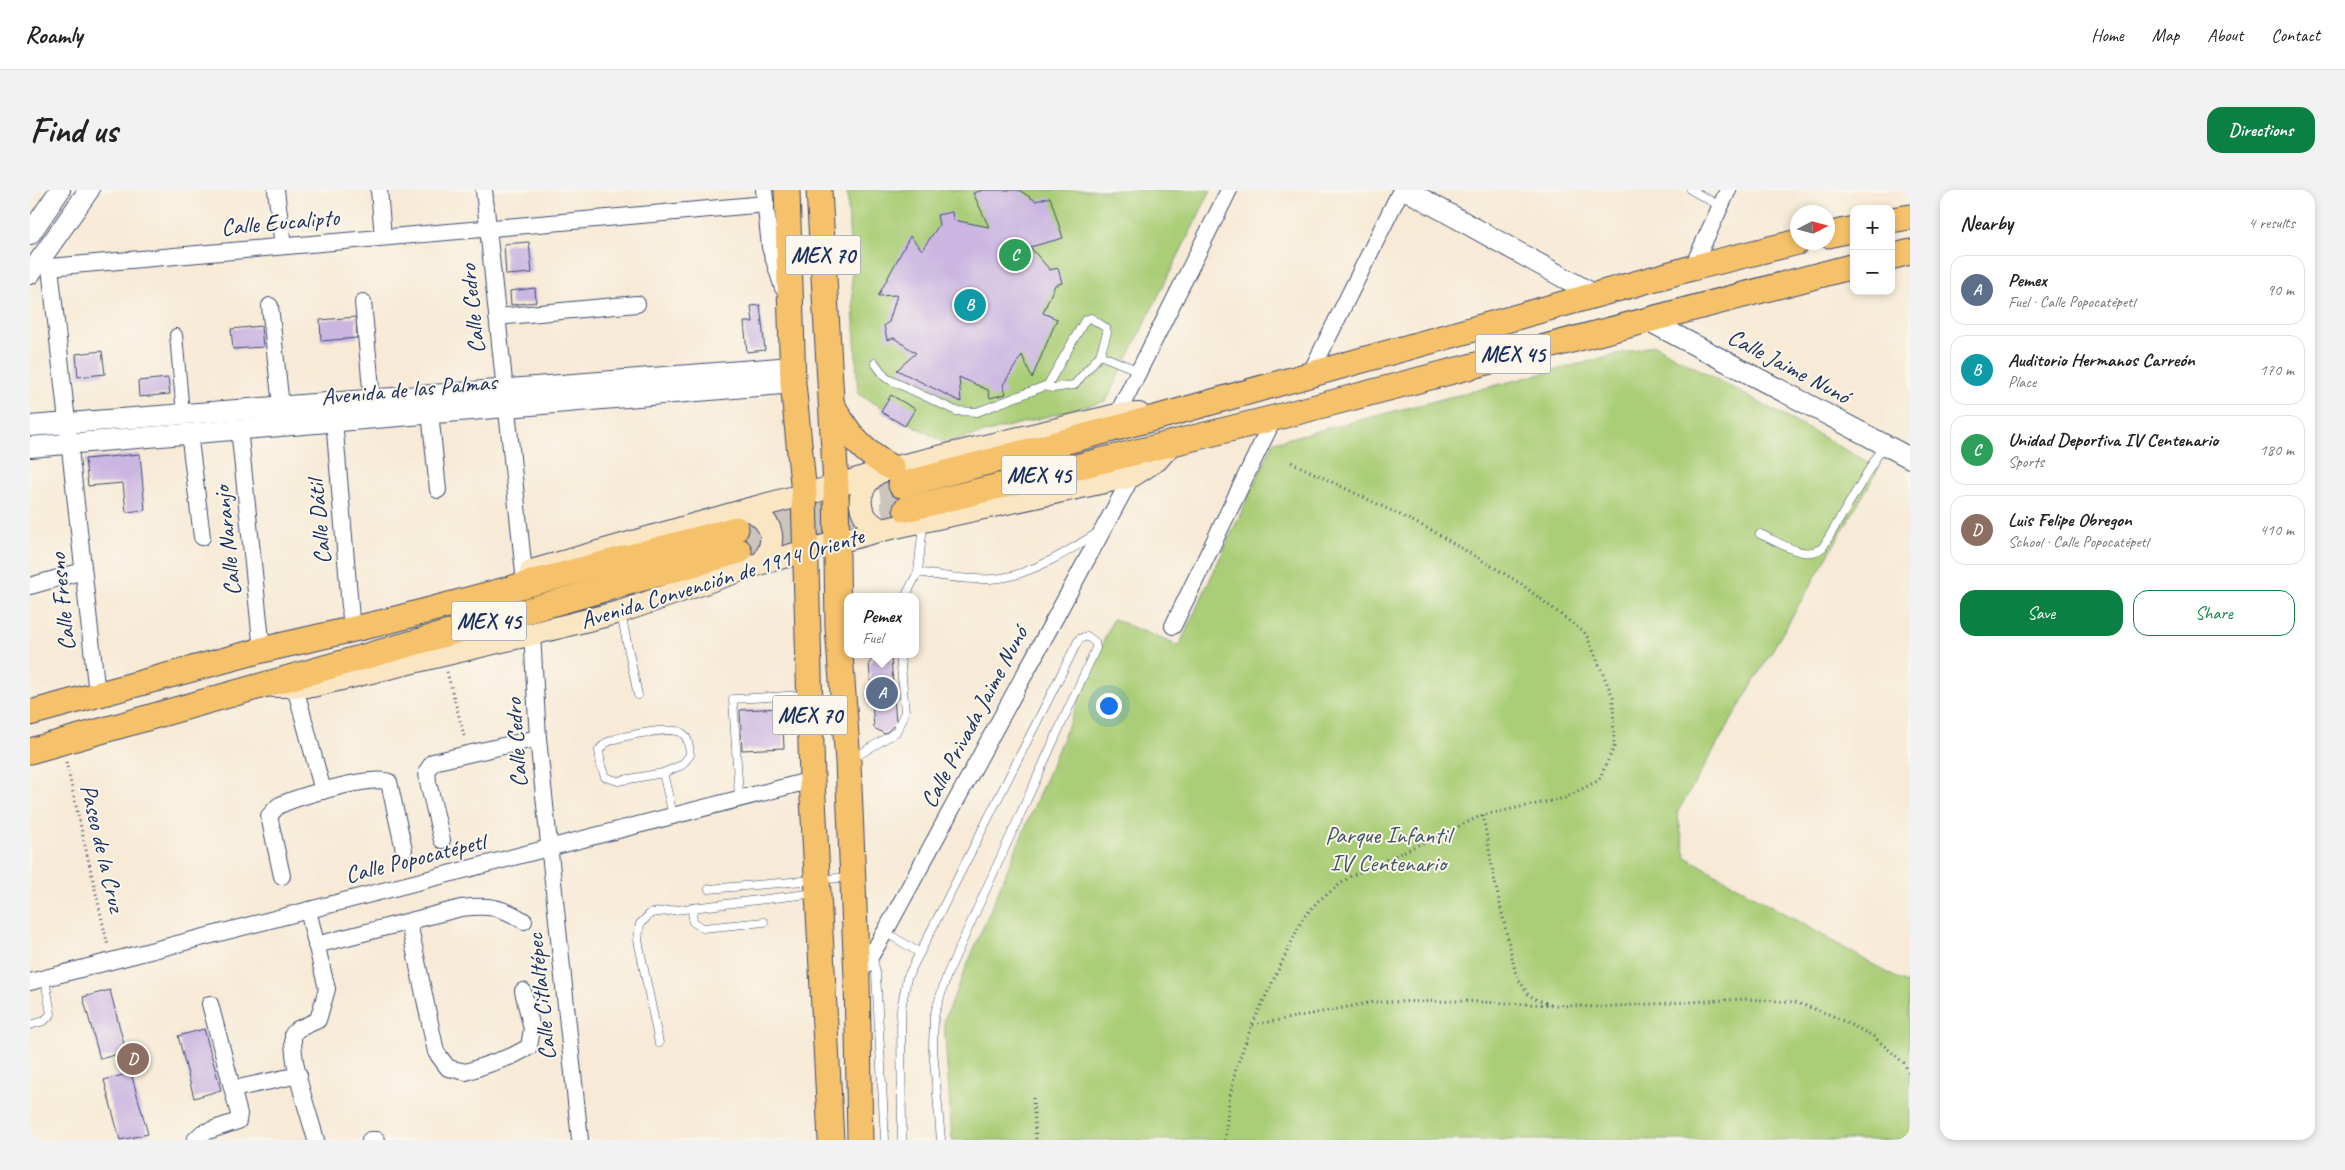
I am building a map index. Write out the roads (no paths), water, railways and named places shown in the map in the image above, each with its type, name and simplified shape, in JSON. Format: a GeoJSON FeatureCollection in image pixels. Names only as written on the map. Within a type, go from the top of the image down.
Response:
{"type":"FeatureCollection","features":[{"type":"Feature","properties":{"kind":"main road","name":"MEX 70"},"geometry":{"type":"LineString","coordinates":[[787,190],[793,375],[804,494],[812,780],[831,1140]]}},
{"type":"Feature","properties":{"kind":"main road","name":"MEX 70"},"geometry":{"type":"LineString","coordinates":[[818,190],[832,405],[836,486],[836,543],[844,655]]}},
{"type":"Feature","properties":{"kind":"main road"},"geometry":{"type":"LineString","coordinates":[[827,320],[835,300],[838,277],[834,190]]}},
{"type":"Feature","properties":{"kind":"main road"},"geometry":{"type":"LineString","coordinates":[[1835,233],[1850,230]]}},
{"type":"Feature","properties":{"kind":"main road","name":"Avenida Convención de 1914 Oriente"},"geometry":{"type":"LineString","coordinates":[[30,751],[260,685],[741,530],[804,494],[1162,416],[1595,294],[1790,244]]}},
{"type":"Feature","properties":{"kind":"main road"},"geometry":{"type":"LineString","coordinates":[[1895,256],[1910,252]]}},
{"type":"Feature","properties":{"kind":"main road","name":"Avenida Convención de 1914 Oriente"},"geometry":{"type":"LineString","coordinates":[[260,685],[312,686],[620,612],[762,563],[882,530],[915,515],[1173,442],[1274,418],[1645,319],[1850,267]]}},
{"type":"Feature","properties":{"kind":"main road"},"geometry":{"type":"LineString","coordinates":[[832,405],[854,440],[890,475],[865,486],[860,503],[868,520],[882,530]]}},
{"type":"Feature","properties":{"kind":"main road","name":"Avenida Convención de 1914 Oriente"},"geometry":{"type":"LineString","coordinates":[[890,475],[1117,415],[1162,416]]}},
{"type":"Feature","properties":{"kind":"main road","name":"Avenida Convención de 1914 Oriente"},"geometry":{"type":"LineString","coordinates":[[915,515],[1132,476],[1156,460],[1173,442]]}},
{"type":"Feature","properties":{"kind":"main road"},"geometry":{"type":"LineString","coordinates":[[741,530],[760,515],[768,526],[772,539],[770,552],[762,563]]}},
{"type":"Feature","properties":{"kind":"main road","name":"Avenida Convención de 1914 Oriente"},"geometry":{"type":"LineString","coordinates":[[288,644],[351,618],[524,573],[741,530]]}},
{"type":"Feature","properties":{"kind":"main road","name":"Avenida Convención de 1914 Oriente"},"geometry":{"type":"LineString","coordinates":[[30,713],[262,650],[380,623],[741,530]]}},
{"type":"Feature","properties":{"kind":"main road","name":"MEX 70"},"geometry":{"type":"LineString","coordinates":[[844,658],[857,979],[860,1140]]}},
{"type":"Feature","properties":{"kind":"street"},"geometry":{"type":"LineString","coordinates":[[30,234],[60,190]]}},
{"type":"Feature","properties":{"kind":"street"},"geometry":{"type":"LineString","coordinates":[[40,266],[89,190]]}},
{"type":"Feature","properties":{"kind":"street"},"geometry":{"type":"LineString","coordinates":[[276,190],[283,246]]}},
{"type":"Feature","properties":{"kind":"street"},"geometry":{"type":"LineString","coordinates":[[379,190],[383,237]]}},
{"type":"Feature","properties":{"kind":"street","name":"Calle Cedro"},"geometry":{"type":"LineString","coordinates":[[484,190],[524,573]]}},
{"type":"Feature","properties":{"kind":"street"},"geometry":{"type":"LineString","coordinates":[[1117,415],[1229,190]]}},
{"type":"Feature","properties":{"kind":"street"},"geometry":{"type":"LineString","coordinates":[[1310,374],[1401,190]]}},
{"type":"Feature","properties":{"kind":"street"},"geometry":{"type":"LineString","coordinates":[[1406,190],[1595,294]]}},
{"type":"Feature","properties":{"kind":"street"},"geometry":{"type":"LineString","coordinates":[[1692,268],[1728,190]]}},
{"type":"Feature","properties":{"kind":"street"},"geometry":{"type":"LineString","coordinates":[[765,197],[770,248],[791,312]]}},
{"type":"Feature","properties":{"kind":"street","name":"Calle Eucalipto"},"geometry":{"type":"LineString","coordinates":[[40,266],[488,228],[765,197]]}},
{"type":"Feature","properties":{"kind":"street","name":"Calle Fresno"},"geometry":{"type":"LineString","coordinates":[[40,266],[67,424],[97,694]]}},
{"type":"Feature","properties":{"kind":"street"},"geometry":{"type":"LineString","coordinates":[[364,302],[372,399]]}},
{"type":"Feature","properties":{"kind":"street"},"geometry":{"type":"LineString","coordinates":[[497,317],[637,304]]}},
{"type":"Feature","properties":{"kind":"street"},"geometry":{"type":"LineString","coordinates":[[270,306],[281,406]]}},
{"type":"Feature","properties":{"kind":"street","name":"Calle Jaime Nunó"},"geometry":{"type":"LineString","coordinates":[[1645,319],[1910,458]]}},
{"type":"Feature","properties":{"kind":"street"},"geometry":{"type":"LineString","coordinates":[[176,335],[202,537]]}},
{"type":"Feature","properties":{"kind":"street","name":"Avenida de las Palmas"},"geometry":{"type":"LineString","coordinates":[[30,447],[69,444],[281,406],[372,399],[505,398],[793,375]]}},
{"type":"Feature","properties":{"kind":"street","name":"Avenida de las Palmas"},"geometry":{"type":"LineString","coordinates":[[30,426],[186,423],[239,428],[430,412],[505,398]]}},
{"type":"Feature","properties":{"kind":"street"},"geometry":{"type":"LineString","coordinates":[[430,412],[438,490]]}},
{"type":"Feature","properties":{"kind":"street"},"geometry":{"type":"LineString","coordinates":[[1173,626],[1274,418]]}},
{"type":"Feature","properties":{"kind":"street","name":"Calle Dátil"},"geometry":{"type":"LineString","coordinates":[[334,420],[351,618]]}},
{"type":"Feature","properties":{"kind":"street","name":"Calle Naranjo"},"geometry":{"type":"LineString","coordinates":[[239,428],[262,650]]}},
{"type":"Feature","properties":{"kind":"street","name":"Calle Privada Jaime Nunó"},"geometry":{"type":"LineString","coordinates":[[857,979],[885,932],[1132,476]]}},
{"type":"Feature","properties":{"kind":"street"},"geometry":{"type":"LineString","coordinates":[[30,586],[83,572]]}},
{"type":"Feature","properties":{"kind":"street","name":"Calle Cedro"},"geometry":{"type":"LineString","coordinates":[[532,634],[538,738],[549,848]]}},
{"type":"Feature","properties":{"kind":"street"},"geometry":{"type":"LineString","coordinates":[[295,687],[323,791]]}},
{"type":"Feature","properties":{"kind":"street"},"geometry":{"type":"LineString","coordinates":[[442,840],[427,771],[433,762],[538,738]]}},
{"type":"Feature","properties":{"kind":"street"},"geometry":{"type":"LineString","coordinates":[[282,876],[269,816],[279,806],[323,791],[372,780],[383,779],[389,782],[404,850]]}},
{"type":"Feature","properties":{"kind":"street","name":"Calle Popocatépetl"},"geometry":{"type":"LineString","coordinates":[[37,980],[739,797],[812,780]]}},
{"type":"Feature","properties":{"kind":"street","name":"Calle Citlaltépec"},"geometry":{"type":"LineString","coordinates":[[549,848],[580,1140]]}},
{"type":"Feature","properties":{"kind":"street"},"geometry":{"type":"LineString","coordinates":[[316,945],[409,923],[461,908],[485,905],[506,910],[524,921]]}},
{"type":"Feature","properties":{"kind":"street"},"geometry":{"type":"LineString","coordinates":[[308,910],[327,989],[318,1020],[298,1029],[293,1034],[299,1075],[316,1140]]}},
{"type":"Feature","properties":{"kind":"street"},"geometry":{"type":"LineString","coordinates":[[409,923],[436,1052],[448,1068],[466,1072],[512,1056],[530,1047],[532,1029],[523,991]]}},
{"type":"Feature","properties":{"kind":"street"},"geometry":{"type":"LineString","coordinates":[[195,1140],[202,1133],[238,1122],[239,1114],[210,1004]]}},
{"type":"Feature","properties":{"kind":"street"},"geometry":{"type":"LineString","coordinates":[[233,1089],[299,1075]]}},
{"type":"Feature","properties":{"kind":"street"},"geometry":{"type":"LineString","coordinates":[[370,1140],[377,1140]]}},
{"type":"Feature","properties":{"kind":"lane"},"geometry":{"type":"LineString","coordinates":[[1691,190],[1720,206]]}},
{"type":"Feature","properties":{"kind":"lane"},"geometry":{"type":"LineString","coordinates":[[875,363],[886,378],[956,411],[977,412],[1048,386],[1053,388],[1074,385],[1100,355],[1107,333],[1106,328],[1091,318],[1085,320],[1048,386]]}},
{"type":"Feature","properties":{"kind":"lane"},"geometry":{"type":"LineString","coordinates":[[1100,355],[1139,371]]}},
{"type":"Feature","properties":{"kind":"lane"},"geometry":{"type":"LineString","coordinates":[[1760,534],[1806,554],[1816,553],[1823,547],[1884,444]]}},
{"type":"Feature","properties":{"kind":"lane"},"geometry":{"type":"LineString","coordinates":[[907,593],[918,572],[915,515]]}},
{"type":"Feature","properties":{"kind":"lane"},"geometry":{"type":"LineString","coordinates":[[918,572],[956,579],[1009,577],[1053,560],[1102,531]]}},
{"type":"Feature","properties":{"kind":"lane"},"geometry":{"type":"LineString","coordinates":[[620,612],[638,695]]}},
{"type":"Feature","properties":{"kind":"lane"},"geometry":{"type":"LineString","coordinates":[[902,1140],[901,1009],[907,978],[1079,639],[1087,636],[1095,642],[1096,648],[947,976],[934,1016],[934,1049],[941,1140]]}},
{"type":"Feature","properties":{"kind":"lane"},"geometry":{"type":"LineString","coordinates":[[848,762],[896,732],[905,712],[900,658]]}},
{"type":"Feature","properties":{"kind":"lane"},"geometry":{"type":"LineString","coordinates":[[739,797],[733,699],[810,694]]}},
{"type":"Feature","properties":{"kind":"lane"},"geometry":{"type":"LineString","coordinates":[[669,730],[681,732],[688,740],[690,755],[682,765],[663,772],[618,781],[605,777],[601,766],[600,750],[606,742],[616,739],[669,730]]}},
{"type":"Feature","properties":{"kind":"lane"},"geometry":{"type":"LineString","coordinates":[[663,772],[673,815]]}},
{"type":"Feature","properties":{"kind":"lane"},"geometry":{"type":"LineString","coordinates":[[659,1043],[638,940],[640,924],[651,913],[692,908],[817,886],[852,877]]}},
{"type":"Feature","properties":{"kind":"lane"},"geometry":{"type":"LineString","coordinates":[[709,889],[817,886]]}},
{"type":"Feature","properties":{"kind":"lane"},"geometry":{"type":"LineString","coordinates":[[692,908],[693,922],[696,926],[703,928],[764,922]]}},
{"type":"Feature","properties":{"kind":"lane"},"geometry":{"type":"LineString","coordinates":[[885,932],[920,953]]}},
{"type":"Feature","properties":{"kind":"lane"},"geometry":{"type":"LineString","coordinates":[[872,954],[876,973],[885,1140]]}},
{"type":"Feature","properties":{"kind":"lane"},"geometry":{"type":"LineString","coordinates":[[30,1025],[44,1022],[51,1014],[37,980]]}},
{"type":"Feature","properties":{"kind":"tunnel"},"geometry":{"type":"LineString","coordinates":[[736,529],[901,485]]}},
{"type":"Feature","properties":{"kind":"tunnel"},"geometry":{"type":"LineString","coordinates":[[739,551],[906,509]]}},
{"type":"Feature","properties":{"kind":"place","name":"Unidad Deportiva IV Centenario"},"geometry":{"type":"Point","coordinates":[1015,255]}},
{"type":"Feature","properties":{"kind":"place","name":"Auditorio Hermanos Carreón"},"geometry":{"type":"Point","coordinates":[970,305]}},
{"type":"Feature","properties":{"kind":"place","name":"Pemex"},"geometry":{"type":"Point","coordinates":[882,693]}},
{"type":"Feature","properties":{"kind":"place","name":"Luis Felipe Obregon"},"geometry":{"type":"Point","coordinates":[133,1059]}},
{"type":"Feature","properties":{"kind":"park label","name":"Parque Infantil IV Centenario"},"geometry":{"type":"Point","coordinates":[1388,849]}}]}
